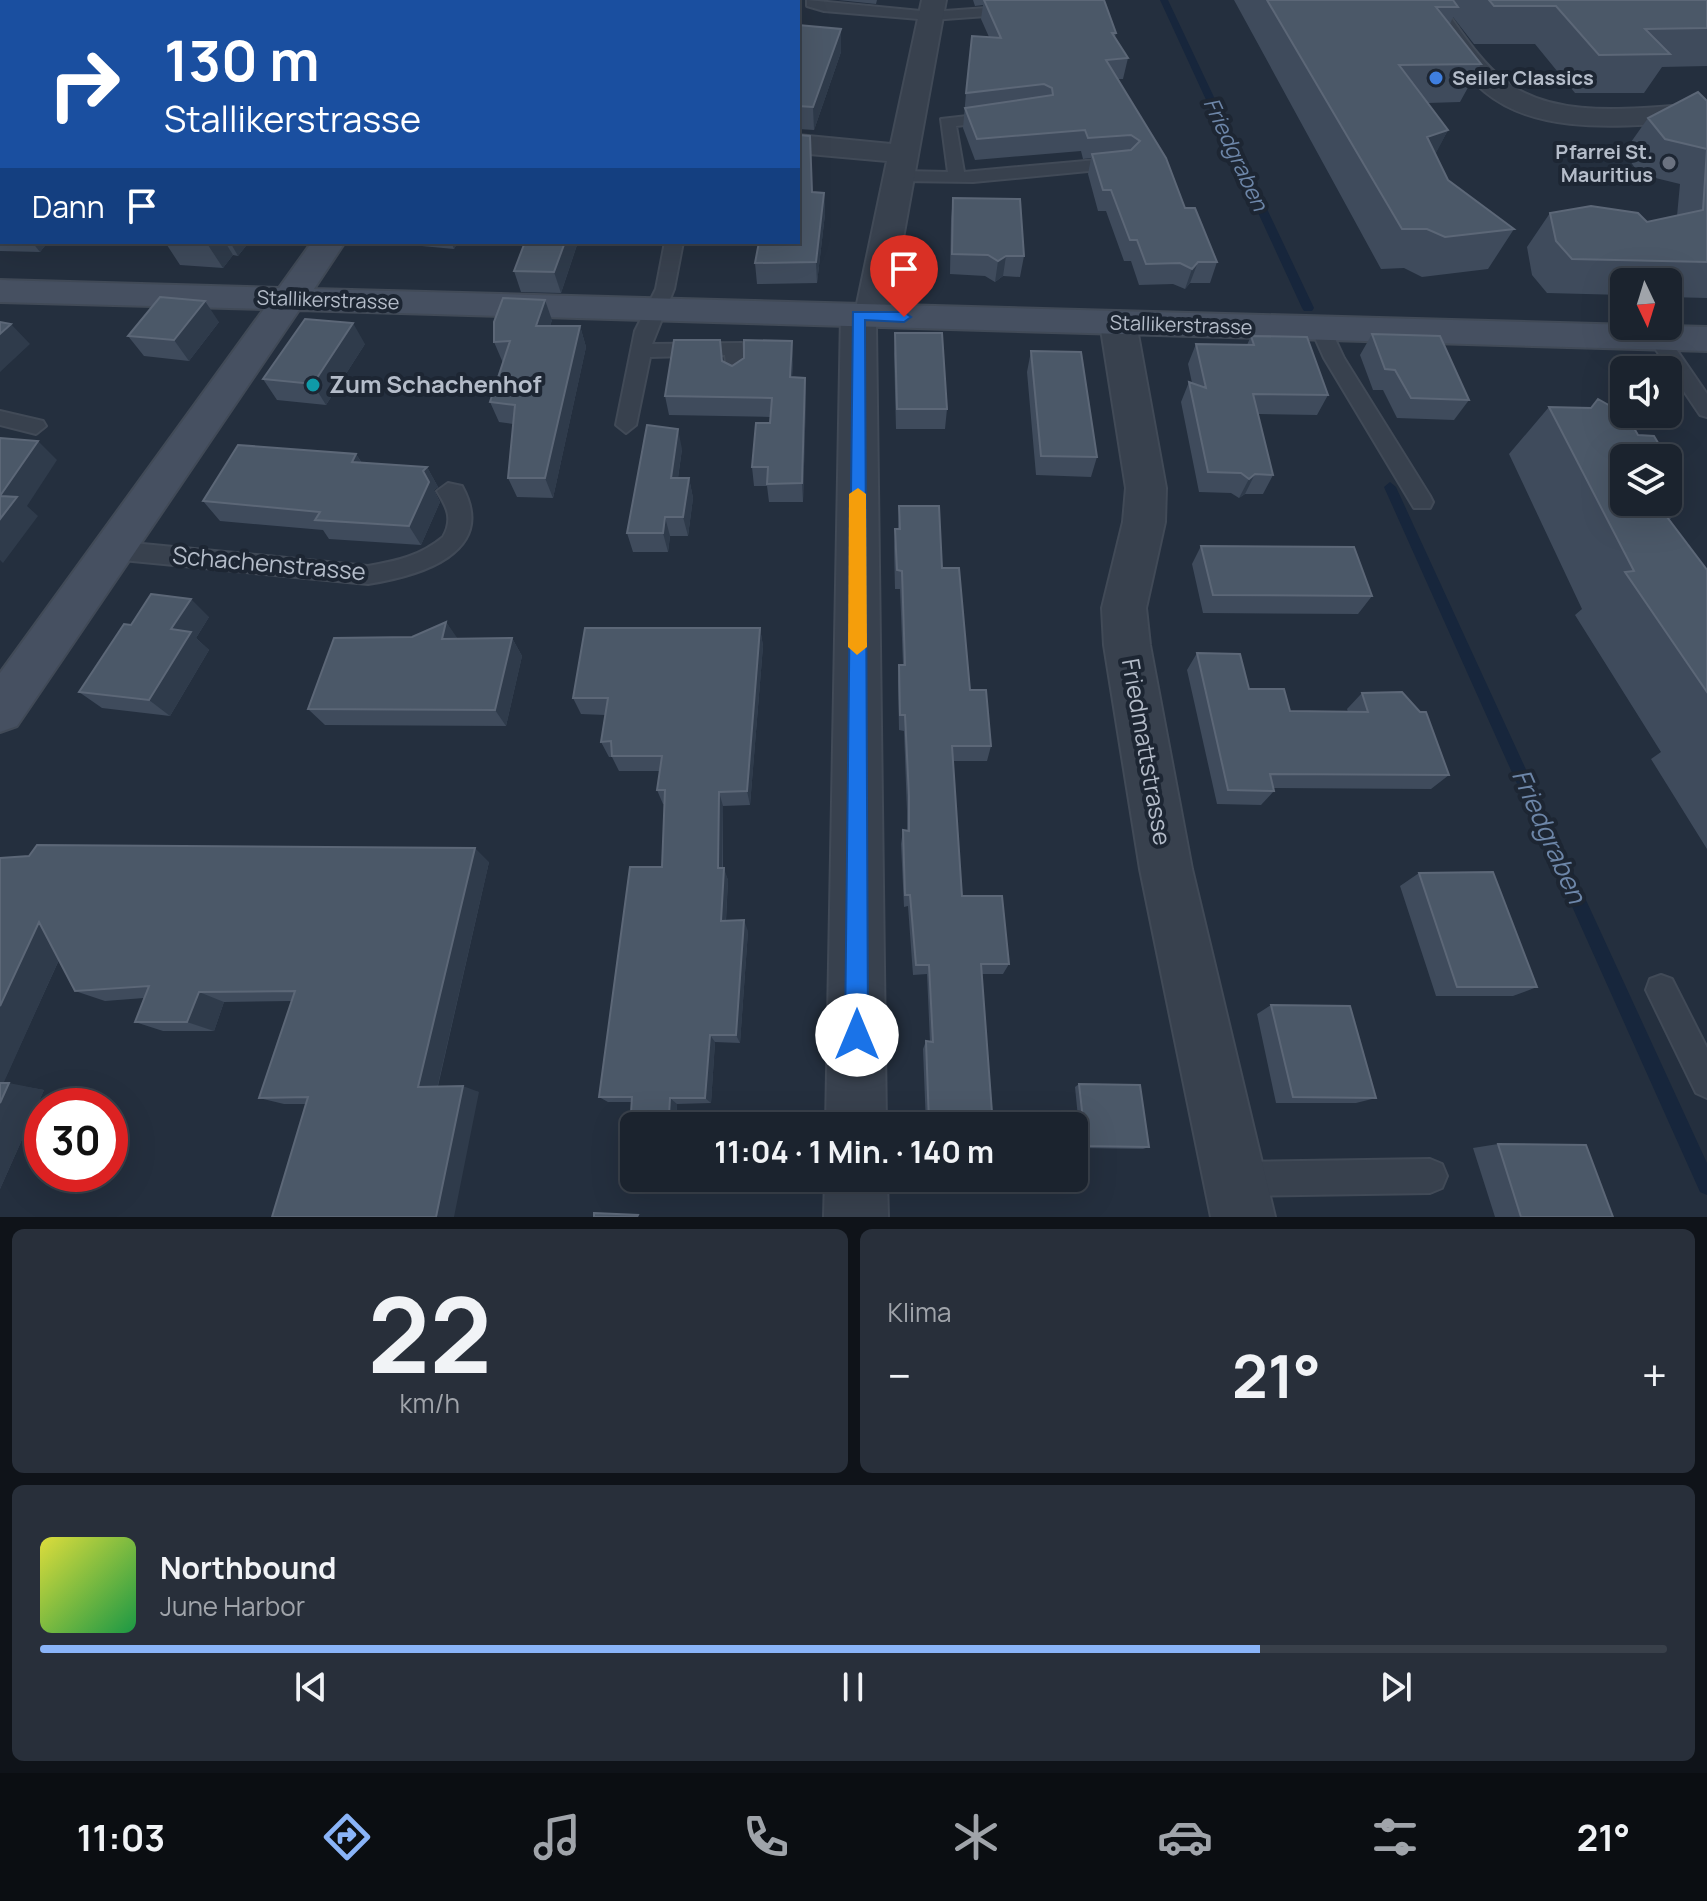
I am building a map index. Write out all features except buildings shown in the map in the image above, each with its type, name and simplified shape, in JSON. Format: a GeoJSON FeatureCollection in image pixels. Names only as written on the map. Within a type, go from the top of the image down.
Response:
{"type":"FeatureCollection","features":[{"type":"Feature","properties":{"kind":"street"},"geometry":{"type":"LineString","coordinates":[[856,1112],[865,316],[904,165],[933,8]]}},
{"type":"Feature","properties":{"kind":"street"},"geometry":{"type":"LineString","coordinates":[[1432,15],[1496,88],[1535,108],[1585,114],[1707,113]]}},
{"type":"Feature","properties":{"kind":"street"},"geometry":{"type":"LineString","coordinates":[[800,144],[904,165]]}},
{"type":"Feature","properties":{"kind":"street"},"geometry":{"type":"LineString","coordinates":[[0,711],[328,244]]}},
{"type":"Feature","properties":{"kind":"street","name":"Stallikerstrasse"},"geometry":{"type":"LineString","coordinates":[[0,291],[1610,337]]}},
{"type":"Feature","properties":{"kind":"street","name":"Friedmattstrasse"},"geometry":{"type":"LineString","coordinates":[[1118,323],[1146,488],[1144,522],[1124,608],[1127,645],[1166,869],[1238,1198]]}},
{"type":"Feature","properties":{"kind":"street","name":"Stallikerstrasse"},"geometry":{"type":"LineString","coordinates":[[1682,338],[1707,339]]}},
{"type":"Feature","properties":{"kind":"street"},"geometry":{"type":"LineString","coordinates":[[856,1192],[856,1217]]}},
{"type":"Feature","properties":{"kind":"lane"},"geometry":{"type":"LineString","coordinates":[[812,3],[824,7],[1028,9]]}},
{"type":"Feature","properties":{"kind":"lane"},"geometry":{"type":"LineString","coordinates":[[957,177],[947,122],[1010,116]]}},
{"type":"Feature","properties":{"kind":"lane"},"geometry":{"type":"LineString","coordinates":[[904,165],[957,177],[1124,163]]}},
{"type":"Feature","properties":{"kind":"lane"},"geometry":{"type":"LineString","coordinates":[[626,425],[641,351],[665,289],[674,244]]}},
{"type":"Feature","properties":{"kind":"lane"},"geometry":{"type":"LineString","coordinates":[[1321,329],[1342,372],[1422,502]]}},
{"type":"Feature","properties":{"kind":"lane"},"geometry":{"type":"LineString","coordinates":[[1659,340],[1707,410]]}},
{"type":"Feature","properties":{"kind":"lane"},"geometry":{"type":"LineString","coordinates":[[641,351],[735,348],[735,375]]}},
{"type":"Feature","properties":{"kind":"lane"},"geometry":{"type":"LineString","coordinates":[[0,418],[36,426]]}},
{"type":"Feature","properties":{"kind":"lane","name":"Schachenstrasse"},"geometry":{"type":"LineString","coordinates":[[112,550],[368,575],[400,571],[438,557],[458,533],[462,509],[454,492],[448,491]]}},
{"type":"Feature","properties":{"kind":"lane"},"geometry":{"type":"LineString","coordinates":[[1661,990],[1707,1082]]}},
{"type":"Feature","properties":{"kind":"lane","name":"Friedmattstrasse"},"geometry":{"type":"LineString","coordinates":[[1238,1198],[1430,1176]]}},
{"type":"Feature","properties":{"kind":"waterway","name":"Friedgraben"},"geometry":{"type":"LineString","coordinates":[[1164,0],[1308,308]]}},
{"type":"Feature","properties":{"kind":"waterway","name":"Friedgraben"},"geometry":{"type":"LineString","coordinates":[[1390,487],[1707,1185]]}},
{"type":"Feature","properties":{"kind":"slow traffic"},"geometry":{"type":"LineString","coordinates":[[857,647],[858,494]]}},
{"type":"Feature","properties":{"kind":"place","name":"Seiler Classics"},"geometry":{"type":"Point","coordinates":[1436,78]}},
{"type":"Feature","properties":{"kind":"place","name":"Pfarrei St. Mauritius"},"geometry":{"type":"Point","coordinates":[1669,163]}},
{"type":"Feature","properties":{"kind":"place","name":"Zum Schachenhof"},"geometry":{"type":"Point","coordinates":[313,385]}},
{"type":"Feature","properties":{"kind":"route"},"geometry":{"type":"LineString","coordinates":[[857,1035],[858,315],[904,317]]}}]}
